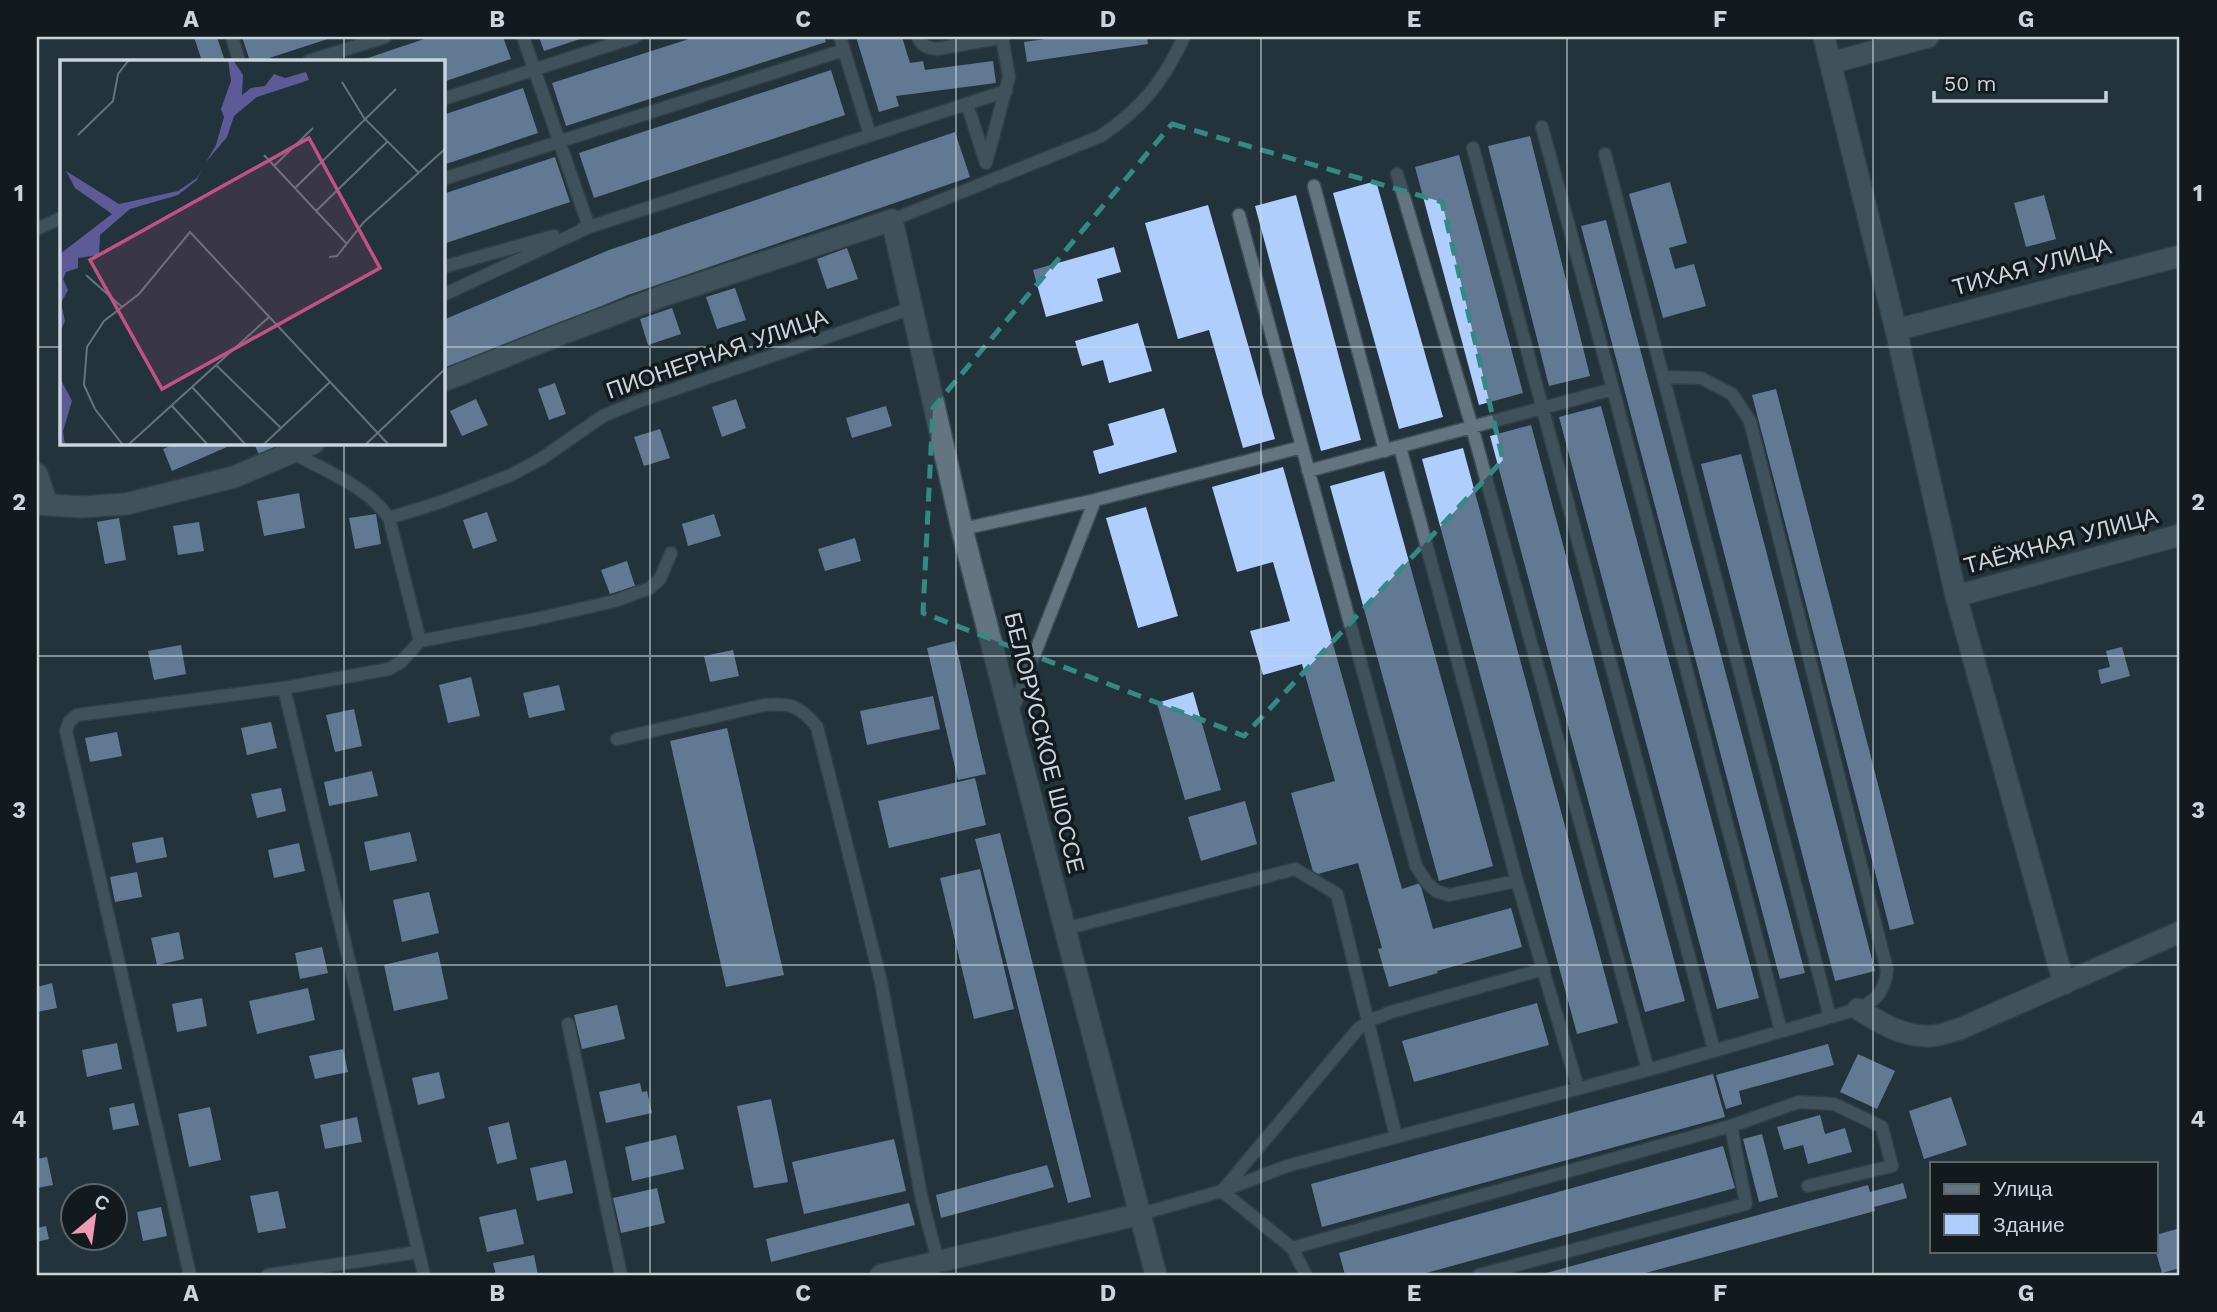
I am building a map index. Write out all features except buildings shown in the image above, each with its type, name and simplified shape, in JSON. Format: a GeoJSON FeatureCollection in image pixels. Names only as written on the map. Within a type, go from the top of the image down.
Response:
{"type":"FeatureCollection","features":[{"type":"Feature","properties":{"kind":"street"},"geometry":{"type":"LineString","coordinates":[[1824,37],[1896,330],[1956,596],[2064,984]]}},
{"type":"Feature","properties":{"kind":"street"},"geometry":{"type":"LineString","coordinates":[[1830,63],[1928,37]]}},
{"type":"Feature","properties":{"kind":"street"},"geometry":{"type":"LineString","coordinates":[[444,381],[668,294],[892,220]]}},
{"type":"Feature","properties":{"kind":"street","name":"БЕЛОРУССКОЕ ШОССЕ"},"geometry":{"type":"LineString","coordinates":[[892,220],[962,529],[1156,1275]]}},
{"type":"Feature","properties":{"kind":"street","name":"ТИХАЯ УЛИЦА"},"geometry":{"type":"LineString","coordinates":[[1896,330],[2180,256]]}},
{"type":"Feature","properties":{"kind":"street"},"geometry":{"type":"LineString","coordinates":[[37,474],[42,504],[82,507],[126,504],[234,477],[312,444]]}},
{"type":"Feature","properties":{"kind":"street","name":"ТАЁЖНАЯ УЛИЦА"},"geometry":{"type":"LineString","coordinates":[[1956,596],[2180,535]]}},
{"type":"Feature","properties":{"kind":"street"},"geometry":{"type":"LineString","coordinates":[[1858,1009],[1890,1028],[1907,1034],[1931,1036],[1962,1028],[2180,933]]}},
{"type":"Feature","properties":{"kind":"street"},"geometry":{"type":"LineString","coordinates":[[881,1275],[919,1271],[939,1262],[1140,1214]]}},
{"type":"Feature","properties":{"kind":"lane"},"geometry":{"type":"LineString","coordinates":[[232,37],[239,60]]}},
{"type":"Feature","properties":{"kind":"lane"},"geometry":{"type":"LineString","coordinates":[[312,60],[385,37]]}},
{"type":"Feature","properties":{"kind":"lane"},"geometry":{"type":"LineString","coordinates":[[523,37],[589,227]]}},
{"type":"Feature","properties":{"kind":"lane"},"geometry":{"type":"LineString","coordinates":[[444,99],[635,37]]}},
{"type":"Feature","properties":{"kind":"lane"},"geometry":{"type":"LineString","coordinates":[[918,37],[927,47],[937,49],[1003,37],[1009,77],[986,163]]}},
{"type":"Feature","properties":{"kind":"lane"},"geometry":{"type":"LineString","coordinates":[[892,220],[1101,136],[1122,122],[1147,98],[1169,69],[1184,37]]}},
{"type":"Feature","properties":{"kind":"lane"},"geometry":{"type":"LineString","coordinates":[[444,179],[842,43],[870,135]]}},
{"type":"Feature","properties":{"kind":"lane"},"geometry":{"type":"LineString","coordinates":[[444,267],[589,227],[1006,91]]}},
{"type":"Feature","properties":{"kind":"lane"},"geometry":{"type":"LineString","coordinates":[[967,104],[992,180]]}},
{"type":"Feature","properties":{"kind":"lane"},"geometry":{"type":"LineString","coordinates":[[1542,127],[1781,1031]]}},
{"type":"Feature","properties":{"kind":"lane"},"geometry":{"type":"LineString","coordinates":[[1473,148],[1714,1051]]}},
{"type":"Feature","properties":{"kind":"lane"},"geometry":{"type":"LineString","coordinates":[[1605,154],[1830,1017]]}},
{"type":"Feature","properties":{"kind":"lane"},"geometry":{"type":"LineString","coordinates":[[1397,174],[1472,427],[1648,1070]]}},
{"type":"Feature","properties":{"kind":"lane"},"geometry":{"type":"LineString","coordinates":[[1314,186],[1385,451]]}},
{"type":"Feature","properties":{"kind":"lane"},"geometry":{"type":"LineString","coordinates":[[1238,215],[1416,866],[1436,891],[1449,895],[1517,881]]}},
{"type":"Feature","properties":{"kind":"lane"},"geometry":{"type":"LineString","coordinates":[[37,229],[60,218]]}},
{"type":"Feature","properties":{"kind":"lane"},"geometry":{"type":"LineString","coordinates":[[444,295],[589,227]]}},
{"type":"Feature","properties":{"kind":"lane","name":"ПИОНЕРНАЯ УЛИЦА"},"geometry":{"type":"LineString","coordinates":[[389,519],[511,475],[603,416],[912,308]]}},
{"type":"Feature","properties":{"kind":"lane"},"geometry":{"type":"LineString","coordinates":[[1140,1214],[1222,1191],[1287,1166],[1648,1070],[1858,1009],[1881,995],[1887,970],[1749,421],[1732,394],[1701,378],[1663,377]]}},
{"type":"Feature","properties":{"kind":"lane"},"geometry":{"type":"LineString","coordinates":[[1308,471],[1613,389]]}},
{"type":"Feature","properties":{"kind":"lane"},"geometry":{"type":"LineString","coordinates":[[962,529],[1096,500],[1302,447]]}},
{"type":"Feature","properties":{"kind":"lane"},"geometry":{"type":"LineString","coordinates":[[1400,447],[1517,881],[1578,1088]]}},
{"type":"Feature","properties":{"kind":"lane"},"geometry":{"type":"LineString","coordinates":[[293,453],[365,492],[379,503],[389,519],[420,641]]}},
{"type":"Feature","properties":{"kind":"lane"},"geometry":{"type":"LineString","coordinates":[[1010,715],[1096,500]]}},
{"type":"Feature","properties":{"kind":"lane"},"geometry":{"type":"LineString","coordinates":[[190,1275],[66,731],[68,722],[77,715],[285,688],[389,669],[401,662],[420,641],[615,601],[650,588],[660,579],[671,553]]}},
{"type":"Feature","properties":{"kind":"lane"},"geometry":{"type":"LineString","coordinates":[[285,688],[424,1275]]}},
{"type":"Feature","properties":{"kind":"lane"},"geometry":{"type":"LineString","coordinates":[[617,739],[764,705],[779,704],[794,706],[807,714],[817,727],[881,982],[922,1200],[939,1262]]}},
{"type":"Feature","properties":{"kind":"lane"},"geometry":{"type":"LineString","coordinates":[[1065,929],[1295,869],[1337,894],[1396,1137]]}},
{"type":"Feature","properties":{"kind":"lane"},"geometry":{"type":"LineString","coordinates":[[1222,1191],[1358,1029],[1369,1021],[1391,1012],[1544,969]]}},
{"type":"Feature","properties":{"kind":"lane"},"geometry":{"type":"LineString","coordinates":[[568,1024],[621,1275]]}},
{"type":"Feature","properties":{"kind":"lane"},"geometry":{"type":"LineString","coordinates":[[1292,1248],[1731,1126],[1798,1102],[1834,1104],[1882,1127],[1892,1167],[1808,1186]]}},
{"type":"Feature","properties":{"kind":"lane"},"geometry":{"type":"LineString","coordinates":[[1479,1275],[1746,1204],[1731,1126]]}},
{"type":"Feature","properties":{"kind":"lane"},"geometry":{"type":"LineString","coordinates":[[1222,1191],[1292,1248],[1306,1275]]}},
{"type":"Feature","properties":{"kind":"lane"},"geometry":{"type":"LineString","coordinates":[[268,1275],[418,1252]]}},
{"type":"Feature","properties":{"kind":"highlighted area"},"geometry":{"type":"Polygon","coordinates":[[[1172,124],[1442,202],[1503,460],[1244,736],[923,613],[933,408],[1172,124]]]}}]}
